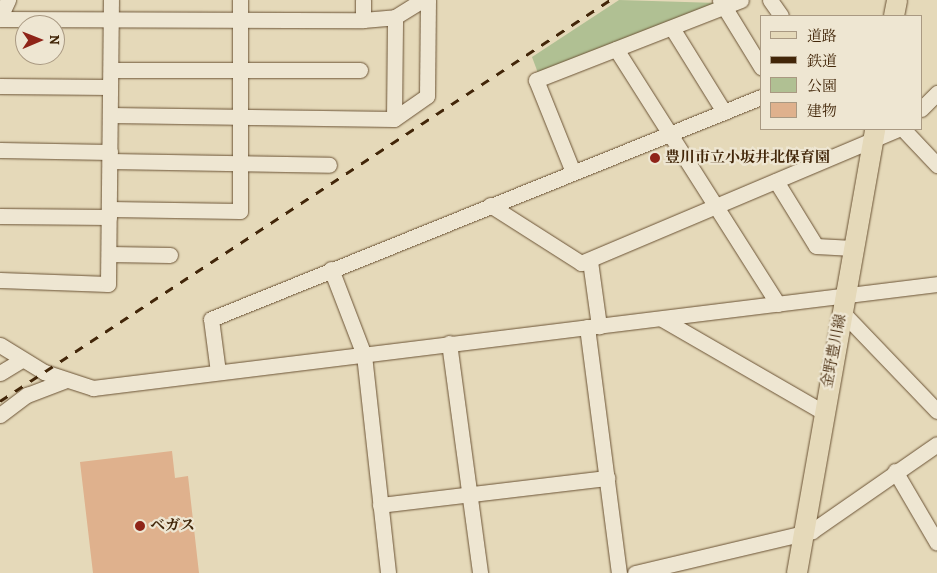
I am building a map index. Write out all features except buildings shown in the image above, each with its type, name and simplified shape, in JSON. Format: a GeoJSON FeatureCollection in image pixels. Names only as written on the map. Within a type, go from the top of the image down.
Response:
{"type":"FeatureCollection","features":[{"type":"Feature","properties":{"kind":"main road"},"geometry":{"type":"LineString","coordinates":[[894,15],[897,0]]}},
{"type":"Feature","properties":{"kind":"main road","name":"金野豊川線"},"geometry":{"type":"LineString","coordinates":[[797,573],[823,412],[874,135]]}},
{"type":"Feature","properties":{"kind":"street"},"geometry":{"type":"LineString","coordinates":[[8,0],[0,18],[240,20],[363,20],[395,17],[422,0]]}},
{"type":"Feature","properties":{"kind":"street"},"geometry":{"type":"LineString","coordinates":[[0,280],[108,284],[111,0]]}},
{"type":"Feature","properties":{"kind":"street"},"geometry":{"type":"LineString","coordinates":[[0,216],[240,211],[240,0]]}},
{"type":"Feature","properties":{"kind":"street"},"geometry":{"type":"LineString","coordinates":[[363,0],[363,20]]}},
{"type":"Feature","properties":{"kind":"street"},"geometry":{"type":"LineString","coordinates":[[110,115],[394,119],[427,96],[428,0]]}},
{"type":"Feature","properties":{"kind":"street"},"geometry":{"type":"LineString","coordinates":[[573,172],[536,80],[672,28],[722,4],[741,0]]}},
{"type":"Feature","properties":{"kind":"street"},"geometry":{"type":"LineString","coordinates":[[770,0],[780,15]]}},
{"type":"Feature","properties":{"kind":"street"},"geometry":{"type":"LineString","coordinates":[[722,4],[760,65]]}},
{"type":"Feature","properties":{"kind":"street"},"geometry":{"type":"LineString","coordinates":[[394,119],[395,17]]}},
{"type":"Feature","properties":{"kind":"street"},"geometry":{"type":"LineString","coordinates":[[672,28],[724,112]]}},
{"type":"Feature","properties":{"kind":"street"},"geometry":{"type":"LineString","coordinates":[[616,49],[778,304]]}},
{"type":"Feature","properties":{"kind":"street"},"geometry":{"type":"LineString","coordinates":[[111,70],[360,70]]}},
{"type":"Feature","properties":{"kind":"street"},"geometry":{"type":"LineString","coordinates":[[0,86],[110,87]]}},
{"type":"Feature","properties":{"kind":"street"},"geometry":{"type":"LineString","coordinates":[[922,108],[937,93]]}},
{"type":"Feature","properties":{"kind":"street"},"geometry":{"type":"LineString","coordinates":[[218,372],[210,319],[331,268],[760,97]]}},
{"type":"Feature","properties":{"kind":"street"},"geometry":{"type":"LineString","coordinates":[[490,205],[581,263],[776,181],[874,135],[894,130]]}},
{"type":"Feature","properties":{"kind":"street"},"geometry":{"type":"LineString","coordinates":[[904,130],[937,165]]}},
{"type":"Feature","properties":{"kind":"street"},"geometry":{"type":"LineString","coordinates":[[0,150],[240,163],[329,165]]}},
{"type":"Feature","properties":{"kind":"street"},"geometry":{"type":"LineString","coordinates":[[776,181],[816,246],[853,248]]}},
{"type":"Feature","properties":{"kind":"street"},"geometry":{"type":"LineString","coordinates":[[108,254],[170,255]]}},
{"type":"Feature","properties":{"kind":"street"},"geometry":{"type":"LineString","coordinates":[[590,260],[593,327],[607,478],[619,573]]}},
{"type":"Feature","properties":{"kind":"street"},"geometry":{"type":"LineString","coordinates":[[331,268],[364,355],[388,573]]}},
{"type":"Feature","properties":{"kind":"street"},"geometry":{"type":"LineString","coordinates":[[0,345],[20,361],[64,381],[93,388],[778,304],[843,304],[937,284]]}},
{"type":"Feature","properties":{"kind":"street"},"geometry":{"type":"LineString","coordinates":[[843,304],[937,411]]}},
{"type":"Feature","properties":{"kind":"street"},"geometry":{"type":"LineString","coordinates":[[662,319],[823,412]]}},
{"type":"Feature","properties":{"kind":"street"},"geometry":{"type":"LineString","coordinates":[[450,343],[480,573]]}},
{"type":"Feature","properties":{"kind":"street"},"geometry":{"type":"LineString","coordinates":[[0,373],[20,361]]}},
{"type":"Feature","properties":{"kind":"street"},"geometry":{"type":"LineString","coordinates":[[0,415],[27,395],[64,381]]}},
{"type":"Feature","properties":{"kind":"street"},"geometry":{"type":"LineString","coordinates":[[635,573],[803,534],[894,471],[937,444]]}},
{"type":"Feature","properties":{"kind":"street"},"geometry":{"type":"LineString","coordinates":[[894,471],[937,543]]}},
{"type":"Feature","properties":{"kind":"street"},"geometry":{"type":"LineString","coordinates":[[380,505],[469,498],[607,478]]}},
{"type":"Feature","properties":{"kind":"green space"},"geometry":{"type":"Polygon","coordinates":[[[619,0],[718,3],[538,73],[532,57],[619,0]]]}},
{"type":"Feature","properties":{"kind":"railway"},"geometry":{"type":"LineString","coordinates":[[0,401],[610,0]]}},
{"type":"Feature","properties":{"kind":"place","name":"豊川市立小坂井北保育園"},"geometry":{"type":"Point","coordinates":[655,158]}},
{"type":"Feature","properties":{"kind":"place","name":"ベガス"},"geometry":{"type":"Point","coordinates":[140,526]}}]}
